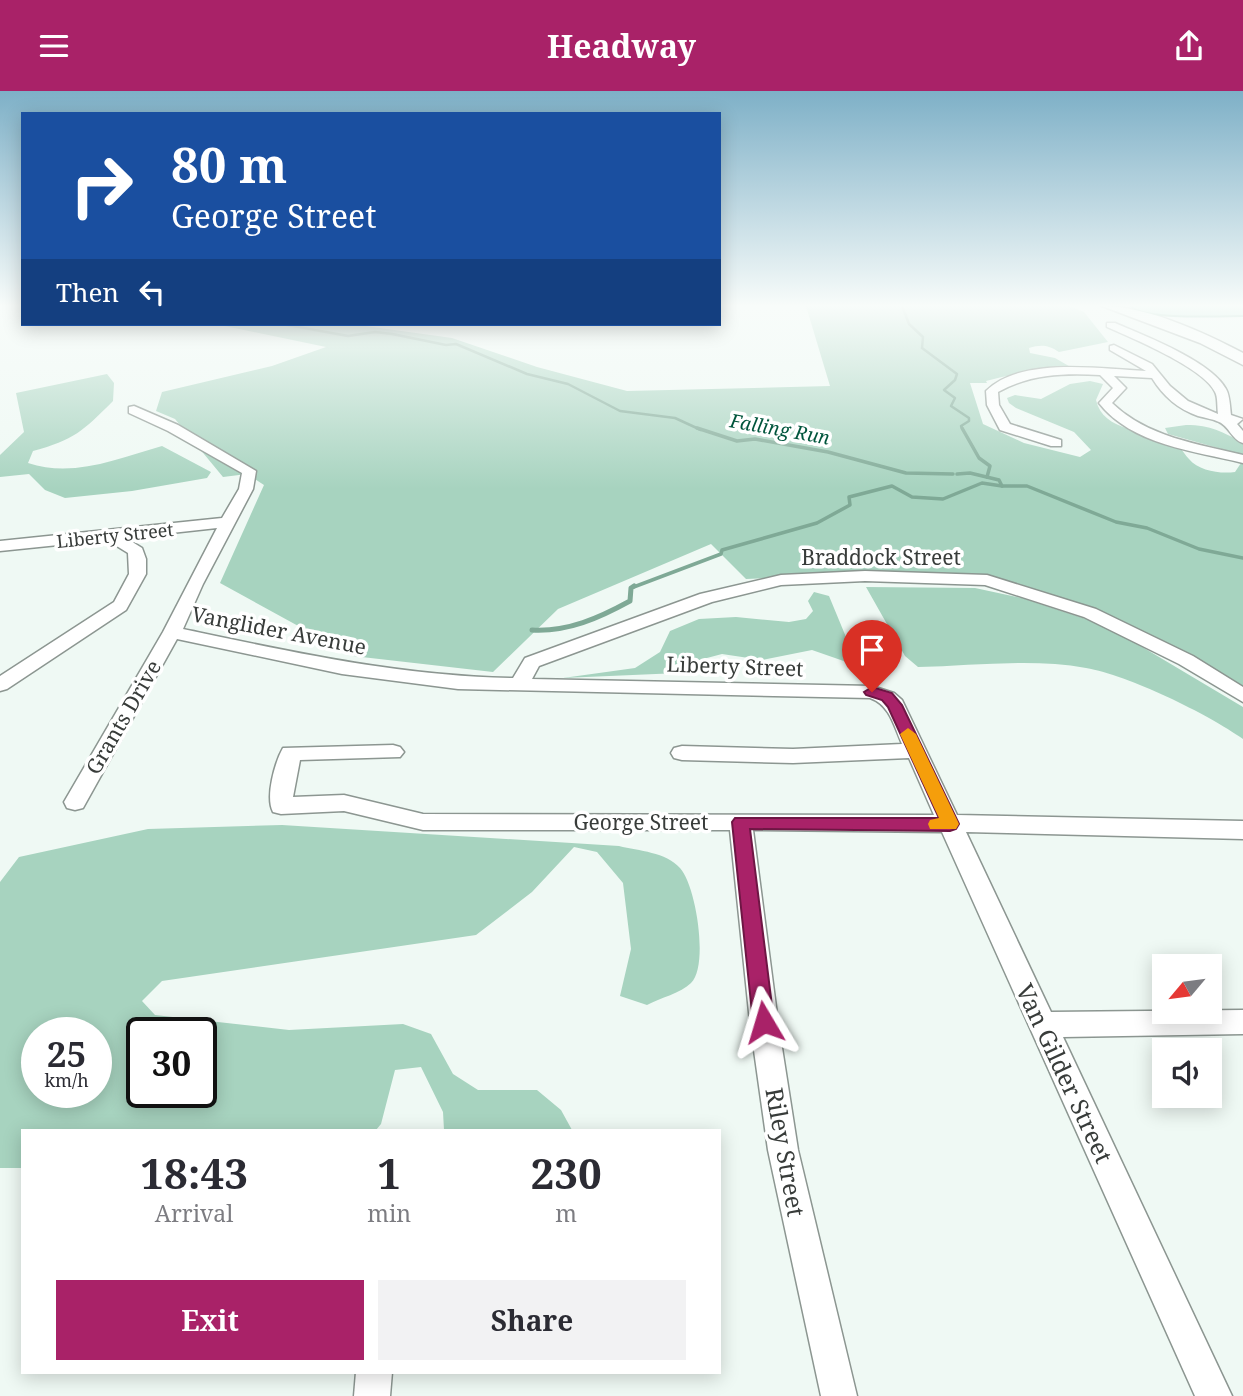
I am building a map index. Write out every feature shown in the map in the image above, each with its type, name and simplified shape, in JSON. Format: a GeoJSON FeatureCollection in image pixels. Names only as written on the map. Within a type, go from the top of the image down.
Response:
{"type":"FeatureCollection","features":[{"type":"Feature","properties":{"kind":"street"},"geometry":{"type":"LineString","coordinates":[[1147,367],[1163,381],[1166,389],[1189,408],[1207,417],[1243,421]]}},
{"type":"Feature","properties":{"kind":"street"},"geometry":{"type":"LineString","coordinates":[[1194,367],[1221,390],[1226,419],[1243,439]]}},
{"type":"Feature","properties":{"kind":"street"},"geometry":{"type":"LineString","coordinates":[[1056,443],[1006,427],[993,405],[992,391],[1007,379],[1054,371],[1157,375]]}},
{"type":"Feature","properties":{"kind":"street"},"geometry":{"type":"LineString","coordinates":[[1105,374],[1120,388],[1105,403],[1117,418],[1140,431],[1243,459]]}},
{"type":"Feature","properties":{"kind":"street","name":"Vanglider Avenue"},"geometry":{"type":"LineString","coordinates":[[134,410],[173,428],[249,471],[246,489],[194,584],[172,632],[342,668],[458,683],[519,684]]}},
{"type":"Feature","properties":{"kind":"street","name":"Liberty Street"},"geometry":{"type":"LineString","coordinates":[[0,546],[230,522]]}},
{"type":"Feature","properties":{"kind":"street"},"geometry":{"type":"LineString","coordinates":[[0,685],[120,606],[132,588],[140,567],[136,551],[112,536]]}},
{"type":"Feature","properties":{"kind":"street","name":"Braddock Street"},"geometry":{"type":"LineString","coordinates":[[519,684],[532,662],[706,598],[781,580],[865,576],[987,580],[1090,613],[1186,660],[1243,697]]}},
{"type":"Feature","properties":{"kind":"street","name":"Grants Drive"},"geometry":{"type":"LineString","coordinates":[[75,802],[172,632]]}},
{"type":"Feature","properties":{"kind":"street","name":"Liberty Street"},"geometry":{"type":"LineString","coordinates":[[519,684],[872,692],[887,697],[895,705],[916,750]]}},
{"type":"Feature","properties":{"kind":"street"},"geometry":{"type":"LineString","coordinates":[[682,753],[793,756],[916,750]]}},
{"type":"Feature","properties":{"kind":"street","name":"Van Gilder Street"},"geometry":{"type":"LineString","coordinates":[[916,750],[1214,1396]]}},
{"type":"Feature","properties":{"kind":"street","name":"George Street"},"geometry":{"type":"LineString","coordinates":[[393,752],[291,753],[281,806],[344,803],[423,822],[950,824],[1243,831]]}},
{"type":"Feature","properties":{"kind":"street","name":"Riley Street"},"geometry":{"type":"LineString","coordinates":[[741,822],[764,1022],[783,1150],[839,1396]]}},
{"type":"Feature","properties":{"kind":"street"},"geometry":{"type":"LineString","coordinates":[[1043,1025],[1243,1022]]}},
{"type":"Feature","properties":{"kind":"street"},"geometry":{"type":"LineString","coordinates":[[372,1396],[374,1374]]}},
{"type":"Feature","properties":{"kind":"green space"},"geometry":{"type":"Polygon","coordinates":[[[268,367],[537,367],[627,391],[830,386],[824,367],[1070,367],[1074,369],[1019,374],[986,381],[987,383],[970,383],[983,424],[1024,443],[1080,457],[1091,450],[1074,432],[1016,408],[1007,398],[1015,395],[1041,399],[1070,384],[1090,381],[1103,384],[1096,400],[1100,410],[1116,424],[1173,440],[1193,463],[1210,471],[1235,472],[1243,460],[1243,690],[1118,619],[998,579],[930,572],[746,579],[711,544],[558,609],[493,672],[353,656],[220,583],[264,485],[247,474],[223,477],[175,419],[156,411],[162,392],[268,367]]]}},
{"type":"Feature","properties":{"kind":"green space"},"geometry":{"type":"Polygon","coordinates":[[[107,374],[114,383],[113,401],[77,433],[59,443],[33,451],[28,463],[45,467],[78,468],[162,446],[211,472],[207,478],[132,491],[65,498],[45,490],[29,474],[0,477],[0,455],[24,432],[16,393],[107,374]]]}},
{"type":"Feature","properties":{"kind":"green space"},"geometry":{"type":"Polygon","coordinates":[[[1186,425],[1210,428],[1243,442],[1243,455],[1168,434],[1165,428],[1186,425]]]}},
{"type":"Feature","properties":{"kind":"green space"},"geometry":{"type":"Polygon","coordinates":[[[866,587],[975,588],[1022,598],[1107,626],[1243,707],[1243,739],[1210,718],[1167,697],[1123,679],[1086,668],[1045,663],[918,667],[905,656],[866,587]]]}},
{"type":"Feature","properties":{"kind":"green space"},"geometry":{"type":"Polygon","coordinates":[[[814,592],[829,596],[858,666],[812,650],[762,660],[722,654],[688,663],[679,673],[563,678],[635,668],[660,652],[670,631],[699,619],[736,617],[789,622],[806,619],[813,611],[808,601],[814,592]]]}},
{"type":"Feature","properties":{"kind":"green space"},"geometry":{"type":"Polygon","coordinates":[[[282,825],[619,846],[652,853],[680,868],[686,877],[695,907],[700,944],[699,960],[691,983],[676,993],[647,1005],[620,996],[631,949],[623,883],[597,852],[574,847],[532,892],[476,935],[162,981],[142,1001],[155,1015],[173,1017],[126,1017],[126,1108],[217,1108],[217,1022],[289,1030],[403,1024],[431,1034],[453,1074],[478,1090],[537,1090],[561,1110],[571,1129],[444,1129],[443,1112],[421,1067],[395,1070],[381,1124],[377,1129],[21,1129],[21,1168],[0,1168],[0,882],[19,857],[148,829],[282,825]]]}},
{"type":"Feature","properties":{"kind":"waterway","name":"Falling Run"},"geometry":{"type":"LineString","coordinates":[[510,367],[568,384],[620,411],[675,418],[701,430]]}},
{"type":"Feature","properties":{"kind":"waterway"},"geometry":{"type":"LineString","coordinates":[[947,367],[957,374],[955,380],[944,390],[955,398],[951,406],[969,418],[962,428]]}},
{"type":"Feature","properties":{"kind":"waterway","name":"Falling Run"},"geometry":{"type":"LineString","coordinates":[[697,428],[737,441],[755,439],[828,452],[906,473],[953,474]]}},
{"type":"Feature","properties":{"kind":"waterway"},"geometry":{"type":"LineString","coordinates":[[962,428],[979,458],[990,466],[987,477]]}},
{"type":"Feature","properties":{"kind":"waterway","name":"Falling Run"},"geometry":{"type":"LineString","coordinates":[[957,474],[970,473],[999,480],[1002,486]]}},
{"type":"Feature","properties":{"kind":"waterway"},"geometry":{"type":"LineString","coordinates":[[631,588],[721,554],[722,550],[817,523],[850,505],[849,497],[892,486],[912,497],[943,499],[982,483],[1002,486]]}},
{"type":"Feature","properties":{"kind":"waterway","name":"Falling Run"},"geometry":{"type":"LineString","coordinates":[[1002,486],[1027,486],[1116,522],[1147,528],[1199,549],[1243,558]]}},
{"type":"Feature","properties":{"kind":"waterway"},"geometry":{"type":"LineString","coordinates":[[532,630],[558,629],[595,618],[630,601],[631,588]]}},
{"type":"Feature","properties":{"kind":"slow traffic"},"geometry":{"type":"LineString","coordinates":[[908,734],[950,824],[937,824]]}},
{"type":"Feature","properties":{"kind":"route"},"geometry":{"type":"LineString","coordinates":[[764,1022],[741,822],[950,824],[895,705],[887,697],[872,692]]}}]}
